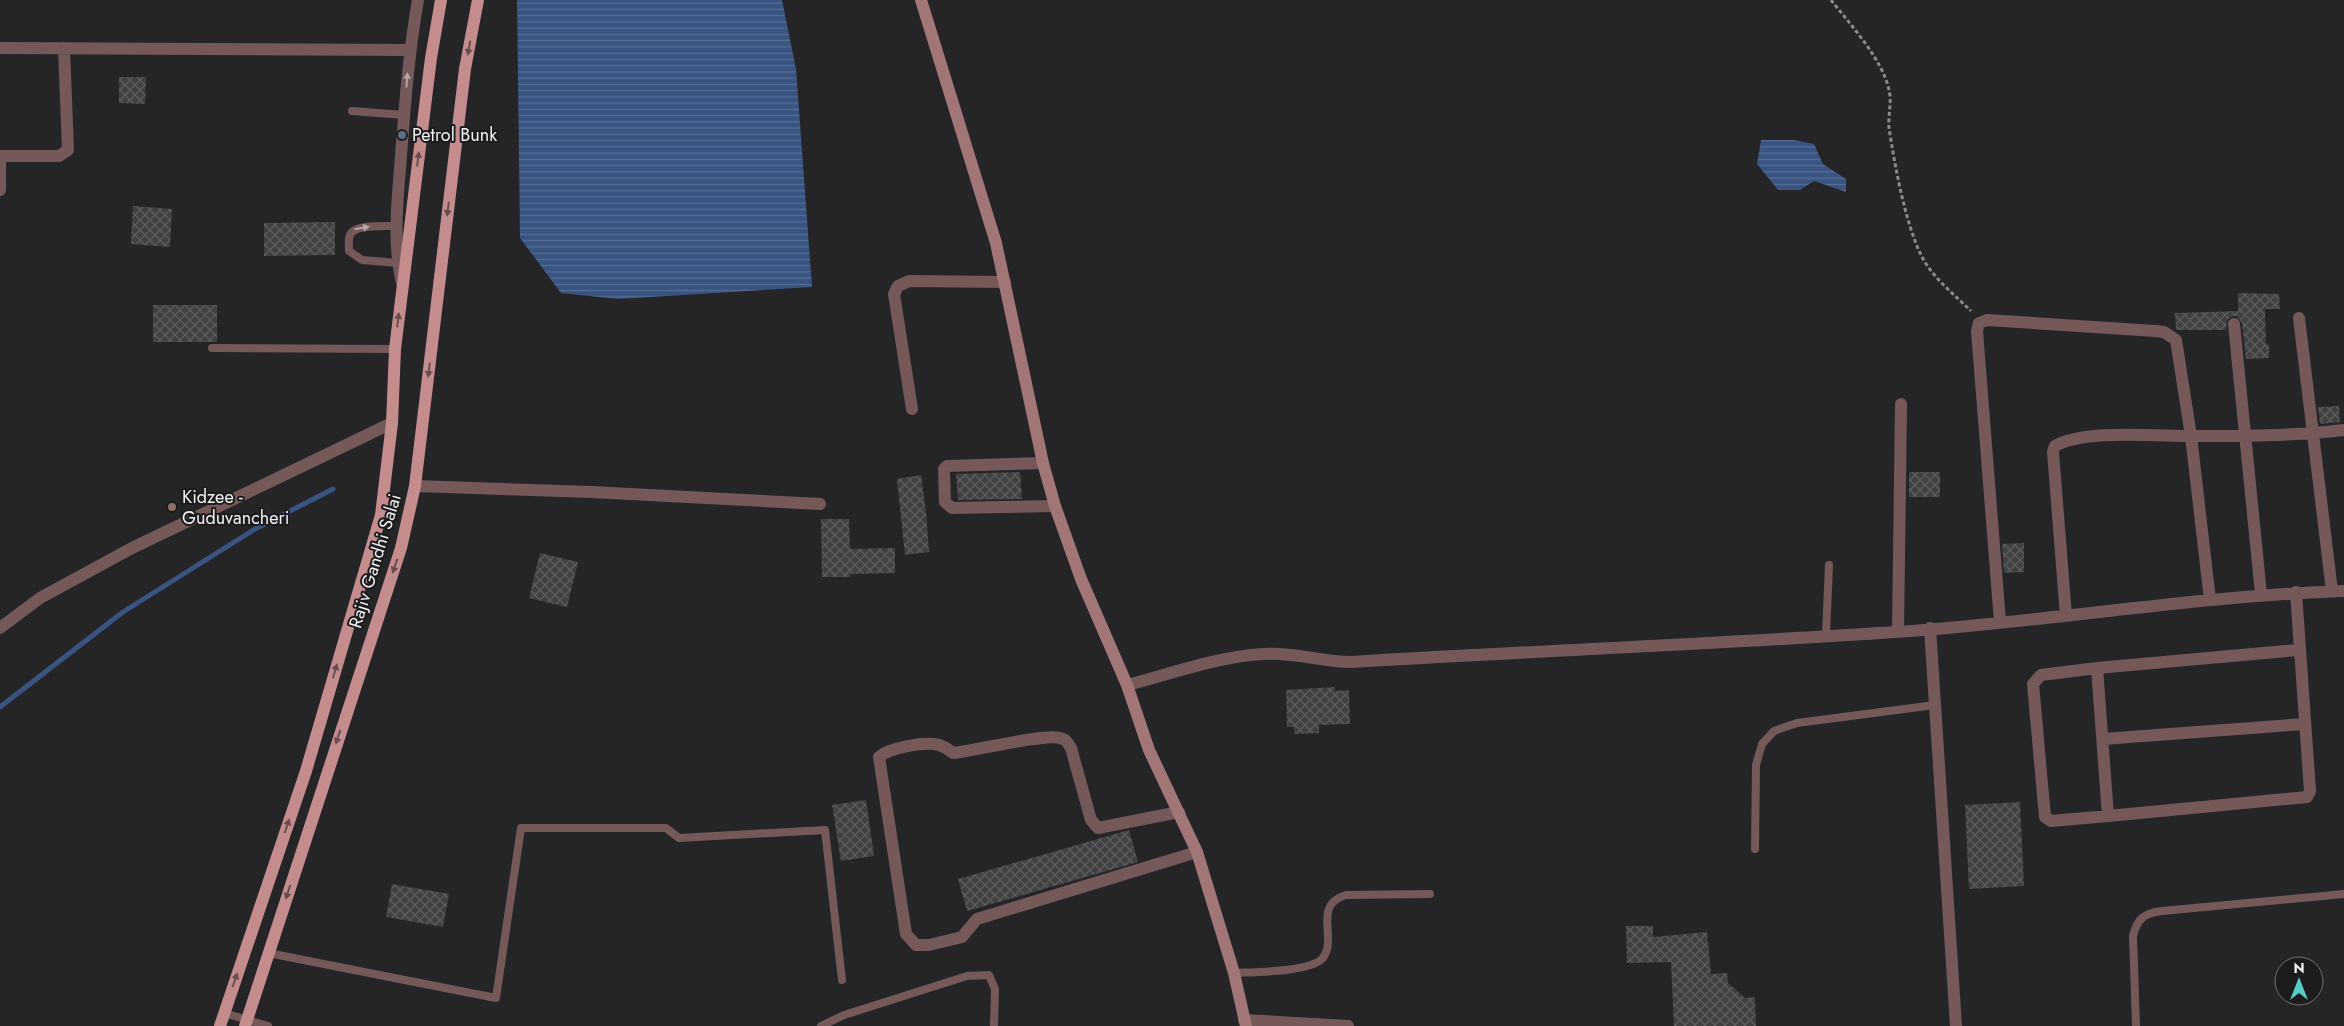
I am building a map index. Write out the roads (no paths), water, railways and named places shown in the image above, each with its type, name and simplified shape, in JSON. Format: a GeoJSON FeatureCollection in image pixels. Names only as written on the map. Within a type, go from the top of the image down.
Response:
{"type":"FeatureCollection","features":[{"type":"Feature","properties":{"kind":"main road","name":"Rajiv Gandhi Salai"},"geometry":{"type":"LineString","coordinates":[[220,1026],[302,782],[381,515],[392,423],[395,349],[430,58],[442,0]]}},
{"type":"Feature","properties":{"kind":"main road","name":"Rajiv Gandhi Salai"},"geometry":{"type":"LineString","coordinates":[[246,1022],[401,548],[408,520],[415,486],[465,69],[478,0]]}},
{"type":"Feature","properties":{"kind":"main road"},"geometry":{"type":"LineString","coordinates":[[302,782],[321,790]]}},
{"type":"Feature","properties":{"kind":"street"},"geometry":{"type":"LineString","coordinates":[[403,286],[398,263],[396,226],[409,50],[418,0]]}},
{"type":"Feature","properties":{"kind":"street"},"geometry":{"type":"LineString","coordinates":[[921,0],[996,243],[1055,506],[1081,579],[1127,685],[1149,750],[1197,852],[1234,973],[1245,1023],[1348,1026]]}},
{"type":"Feature","properties":{"kind":"street"},"geometry":{"type":"LineString","coordinates":[[0,48],[409,50]]}},
{"type":"Feature","properties":{"kind":"street"},"geometry":{"type":"LineString","coordinates":[[0,190],[0,156],[59,156],[68,150],[64,48]]}},
{"type":"Feature","properties":{"kind":"street"},"geometry":{"type":"LineString","coordinates":[[912,409],[894,294],[898,286],[909,282],[1004,282]]}},
{"type":"Feature","properties":{"kind":"street"},"geometry":{"type":"LineString","coordinates":[[1127,685],[1229,660],[1262,654],[1284,653],[1320,660],[1352,662],[1898,632],[2066,616],[2261,594],[2338,591],[2313,434],[2299,318]]}},
{"type":"Feature","properties":{"kind":"street"},"geometry":{"type":"LineString","coordinates":[[2000,622],[1977,331],[1977,326],[1982,321],[2155,331],[2171,336],[2176,340],[2191,436],[2210,600]]}},
{"type":"Feature","properties":{"kind":"street"},"geometry":{"type":"LineString","coordinates":[[2234,324],[2261,594]]}},
{"type":"Feature","properties":{"kind":"street"},"geometry":{"type":"LineString","coordinates":[[1898,632],[1901,404]]}},
{"type":"Feature","properties":{"kind":"street"},"geometry":{"type":"LineString","coordinates":[[0,628],[40,598],[132,548],[392,423]]}},
{"type":"Feature","properties":{"kind":"street"},"geometry":{"type":"LineString","coordinates":[[2066,616],[2053,452],[2055,446],[2063,442],[2102,437],[2244,436],[2313,434],[2344,430]]}},
{"type":"Feature","properties":{"kind":"street"},"geometry":{"type":"LineString","coordinates":[[1044,463],[947,466],[944,469],[945,502],[952,508],[1055,506]]}},
{"type":"Feature","properties":{"kind":"street"},"geometry":{"type":"LineString","coordinates":[[415,486],[592,492],[820,504]]}},
{"type":"Feature","properties":{"kind":"street"},"geometry":{"type":"LineString","coordinates":[[2296,592],[2298,650],[2310,791],[2307,797],[2051,821],[2044,817],[2033,684],[2041,675],[2298,650]]}},
{"type":"Feature","properties":{"kind":"street"},"geometry":{"type":"LineString","coordinates":[[1930,628],[1956,1026]]}},
{"type":"Feature","properties":{"kind":"street"},"geometry":{"type":"LineString","coordinates":[[2098,668],[2108,816]]}},
{"type":"Feature","properties":{"kind":"street"},"geometry":{"type":"LineString","coordinates":[[2103,740],[2304,724]]}},
{"type":"Feature","properties":{"kind":"street"},"geometry":{"type":"LineString","coordinates":[[1179,812],[1098,828],[1091,820],[1071,748],[1067,741],[1061,738],[1045,738],[953,753],[939,744],[926,744],[887,750],[879,757],[906,934],[916,945],[929,945],[962,937],[977,919],[1197,852]]}},
{"type":"Feature","properties":{"kind":"lane"},"geometry":{"type":"LineString","coordinates":[[352,110],[404,115]]}},
{"type":"Feature","properties":{"kind":"lane"},"geometry":{"type":"LineString","coordinates":[[396,226],[360,227],[352,230],[349,251],[362,260],[398,263]]}},
{"type":"Feature","properties":{"kind":"lane"},"geometry":{"type":"LineString","coordinates":[[212,348],[395,349]]}},
{"type":"Feature","properties":{"kind":"lane"},"geometry":{"type":"LineString","coordinates":[[1826,635],[1829,565]]}},
{"type":"Feature","properties":{"kind":"lane"},"geometry":{"type":"LineString","coordinates":[[1755,849],[1756,764],[1762,744],[1774,731],[1797,722],[1935,705]]}},
{"type":"Feature","properties":{"kind":"lane"},"geometry":{"type":"LineString","coordinates":[[268,953],[496,998],[521,828],[666,828],[679,838],[825,830],[842,980]]}},
{"type":"Feature","properties":{"kind":"lane"},"geometry":{"type":"LineString","coordinates":[[1234,973],[1305,966],[1322,958],[1326,951],[1329,910],[1337,898],[1346,895],[1430,894]]}},
{"type":"Feature","properties":{"kind":"lane"},"geometry":{"type":"LineString","coordinates":[[2136,1026],[2133,936],[2136,925],[2141,917],[2149,913],[2162,911],[2344,894]]}},
{"type":"Feature","properties":{"kind":"lane"},"geometry":{"type":"LineString","coordinates":[[821,1026],[844,1015],[967,976],[981,974],[989,976],[995,989],[994,1026]]}},
{"type":"Feature","properties":{"kind":"lane"},"geometry":{"type":"LineString","coordinates":[[224,1013],[246,1022],[268,1026]]}},
{"type":"Feature","properties":{"kind":"water"},"geometry":{"type":"Polygon","coordinates":[[[517,0],[782,0],[796,69],[812,287],[618,299],[561,293],[520,238],[517,0]]]}},
{"type":"Feature","properties":{"kind":"water"},"geometry":{"type":"Polygon","coordinates":[[[1761,140],[1794,140],[1814,144],[1823,164],[1846,179],[1846,192],[1814,181],[1800,190],[1778,190],[1757,164],[1761,140]]]}},
{"type":"Feature","properties":{"kind":"waterway"},"geometry":{"type":"LineString","coordinates":[[0,707],[123,612],[255,529],[333,489]]}},
{"type":"Feature","properties":{"kind":"place","name":"Petrol Bunk"},"geometry":{"type":"Point","coordinates":[402,135]}},
{"type":"Feature","properties":{"kind":"place","name":"Kidzee - Guduvancheri"},"geometry":{"type":"Point","coordinates":[172,507]}}]}
